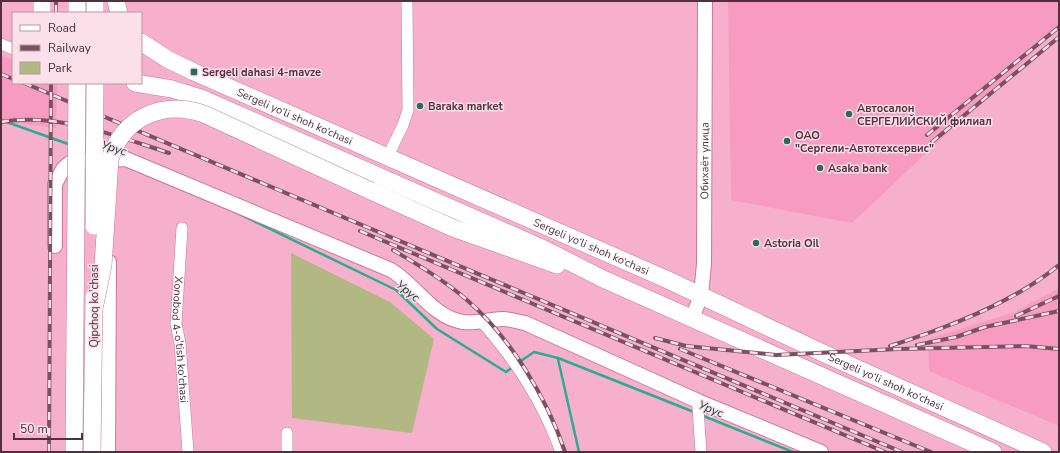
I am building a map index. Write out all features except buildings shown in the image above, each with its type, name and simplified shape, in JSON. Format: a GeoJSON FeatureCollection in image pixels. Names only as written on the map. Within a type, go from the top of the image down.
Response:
{"type":"FeatureCollection","features":[{"type":"Feature","properties":{"kind":"main road"},"geometry":{"type":"LineString","coordinates":[[42,1],[42,12]]}},
{"type":"Feature","properties":{"kind":"main road"},"geometry":{"type":"LineString","coordinates":[[77,1],[77,12]]}},
{"type":"Feature","properties":{"kind":"main road"},"geometry":{"type":"LineString","coordinates":[[94,1],[94,12]]}},
{"type":"Feature","properties":{"kind":"main road"},"geometry":{"type":"LineString","coordinates":[[116,1],[119,12]]}},
{"type":"Feature","properties":{"kind":"main road","name":"Sergeli yo‘li shoh ko‘chasi"},"geometry":{"type":"LineString","coordinates":[[142,43],[169,60],[194,72],[701,295],[825,354],[1043,452]]}},
{"type":"Feature","properties":{"kind":"main road","name":"Qipchoq ko'chasi"},"geometry":{"type":"LineString","coordinates":[[74,452],[77,84]]}},
{"type":"Feature","properties":{"kind":"main road","name":"Qipchoq ko'chasi"},"geometry":{"type":"LineString","coordinates":[[92,452],[94,309],[94,84]]}},
{"type":"Feature","properties":{"kind":"main road","name":"Sergeli yo‘li shoh ko‘chasi"},"geometry":{"type":"LineString","coordinates":[[141,84],[172,89],[200,98],[544,249],[601,278],[992,452]]}},
{"type":"Feature","properties":{"kind":"main road"},"geometry":{"type":"LineString","coordinates":[[94,309],[103,266],[110,159],[116,146],[138,120],[165,109],[180,108],[204,114],[454,228],[540,260],[601,278]]}},
{"type":"Feature","properties":{"kind":"street"},"geometry":{"type":"LineString","coordinates":[[387,158],[403,125],[408,110],[407,1]]}},
{"type":"Feature","properties":{"kind":"street","name":"Обихаёт улица"},"geometry":{"type":"LineString","coordinates":[[692,318],[701,295],[704,264],[705,1]]}},
{"type":"Feature","properties":{"kind":"street"},"geometry":{"type":"LineString","coordinates":[[1,44],[12,49]]}},
{"type":"Feature","properties":{"kind":"street"},"geometry":{"type":"LineString","coordinates":[[90,227],[70,229],[61,236],[55,246],[55,184],[58,176],[66,165],[71,162],[121,159],[391,270],[400,276],[434,308],[447,317],[462,322],[482,322],[503,319],[524,323],[699,410],[799,448],[821,452]]}},
{"type":"Feature","properties":{"kind":"street"},"geometry":{"type":"LineString","coordinates":[[55,208],[60,217],[69,224],[90,227],[102,234],[109,246],[108,452]]}},
{"type":"Feature","properties":{"kind":"street","name":"Xonobod 4-o'tish ko'chasi"},"geometry":{"type":"LineString","coordinates":[[182,228],[176,324],[180,342],[188,452]]}},
{"type":"Feature","properties":{"kind":"street"},"geometry":{"type":"LineString","coordinates":[[482,322],[511,356],[525,376],[549,422],[561,452]]}},
{"type":"Feature","properties":{"kind":"street"},"geometry":{"type":"LineString","coordinates":[[698,450],[699,410]]}},
{"type":"Feature","properties":{"kind":"street"},"geometry":{"type":"LineString","coordinates":[[287,433],[287,452]]}},
{"type":"Feature","properties":{"kind":"shaded area","name":"Автосалон СЕРГЕЛИЙСКИЙ филиал"},"geometry":{"type":"Polygon","coordinates":[[[728,1],[1059,1],[1059,28],[852,223],[731,200],[728,1]]]}},
{"type":"Feature","properties":{"kind":"shaded area"},"geometry":{"type":"Polygon","coordinates":[[[1,55],[12,60],[12,84],[57,84],[56,128],[9,122],[1,123],[1,55]]]}},
{"type":"Feature","properties":{"kind":"shaded area"},"geometry":{"type":"Polygon","coordinates":[[[1059,288],[1059,426],[929,371],[928,339],[1015,312],[1059,288]]]}},
{"type":"Feature","properties":{"kind":"green space"},"geometry":{"type":"Polygon","coordinates":[[[291,253],[390,302],[434,339],[412,433],[292,418],[291,253]]]}},
{"type":"Feature","properties":{"kind":"waterway","name":"Урус"},"geometry":{"type":"LineString","coordinates":[[1,120],[71,145]]}},
{"type":"Feature","properties":{"kind":"waterway","name":"Урус"},"geometry":{"type":"LineString","coordinates":[[233,211],[396,290],[437,329],[506,372],[513,367]]}},
{"type":"Feature","properties":{"kind":"waterway","name":"Урус"},"geometry":{"type":"LineString","coordinates":[[518,363],[534,352],[558,358],[694,412]]}},
{"type":"Feature","properties":{"kind":"waterway"},"geometry":{"type":"LineString","coordinates":[[558,359],[579,452]]}},
{"type":"Feature","properties":{"kind":"waterway","name":"Урус"},"geometry":{"type":"LineString","coordinates":[[701,415],[793,452]]}},
{"type":"Feature","properties":{"kind":"railway"},"geometry":{"type":"LineString","coordinates":[[56,1],[56,12]]}},
{"type":"Feature","properties":{"kind":"railway"},"geometry":{"type":"LineString","coordinates":[[927,135],[1059,27]]}},
{"type":"Feature","properties":{"kind":"railway"},"geometry":{"type":"LineString","coordinates":[[932,142],[1059,37]]}},
{"type":"Feature","properties":{"kind":"railway"},"geometry":{"type":"LineString","coordinates":[[1,74],[12,79]]}},
{"type":"Feature","properties":{"kind":"railway"},"geometry":{"type":"LineString","coordinates":[[26,84],[902,452]]}},
{"type":"Feature","properties":{"kind":"railway"},"geometry":{"type":"LineString","coordinates":[[49,452],[51,84]]}},
{"type":"Feature","properties":{"kind":"railway"},"geometry":{"type":"LineString","coordinates":[[1,122],[43,120],[65,123],[107,133],[169,153]]}},
{"type":"Feature","properties":{"kind":"railway"},"geometry":{"type":"LineString","coordinates":[[360,231],[885,452]]}},
{"type":"Feature","properties":{"kind":"railway"},"geometry":{"type":"LineString","coordinates":[[393,250],[431,273],[467,300],[498,332],[512,350],[537,390],[548,411],[565,452]]}},
{"type":"Feature","properties":{"kind":"railway"},"geometry":{"type":"LineString","coordinates":[[890,346],[934,331],[1000,303],[1041,279],[1059,265]]}},
{"type":"Feature","properties":{"kind":"railway"},"geometry":{"type":"LineString","coordinates":[[1016,316],[1059,296]]}},
{"type":"Feature","properties":{"kind":"railway"},"geometry":{"type":"LineString","coordinates":[[917,345],[956,337],[985,327],[1059,311]]}},
{"type":"Feature","properties":{"kind":"railway"},"geometry":{"type":"LineString","coordinates":[[655,338],[686,346],[776,355],[898,349],[1025,346],[1059,349]]}},
{"type":"Feature","properties":{"kind":"railway"},"geometry":{"type":"LineString","coordinates":[[680,349],[931,452]]}},
{"type":"Feature","properties":{"kind":"place","name":"Sergeli dahasi 4-mavze"},"geometry":{"type":"Point","coordinates":[194,72]}},
{"type":"Feature","properties":{"kind":"place","name":"Baraka market"},"geometry":{"type":"Point","coordinates":[420,106]}},
{"type":"Feature","properties":{"kind":"place","name":"Автосалон СЕРГЕЛИЙСКИЙ филиал"},"geometry":{"type":"Point","coordinates":[849,114]}},
{"type":"Feature","properties":{"kind":"place","name":"ОАО \"Сергели-Автотехсервис\""},"geometry":{"type":"Point","coordinates":[787,141]}},
{"type":"Feature","properties":{"kind":"place","name":"Asaka bank"},"geometry":{"type":"Point","coordinates":[820,168]}},
{"type":"Feature","properties":{"kind":"place","name":"Astoria Oil"},"geometry":{"type":"Point","coordinates":[756,243]}}]}
